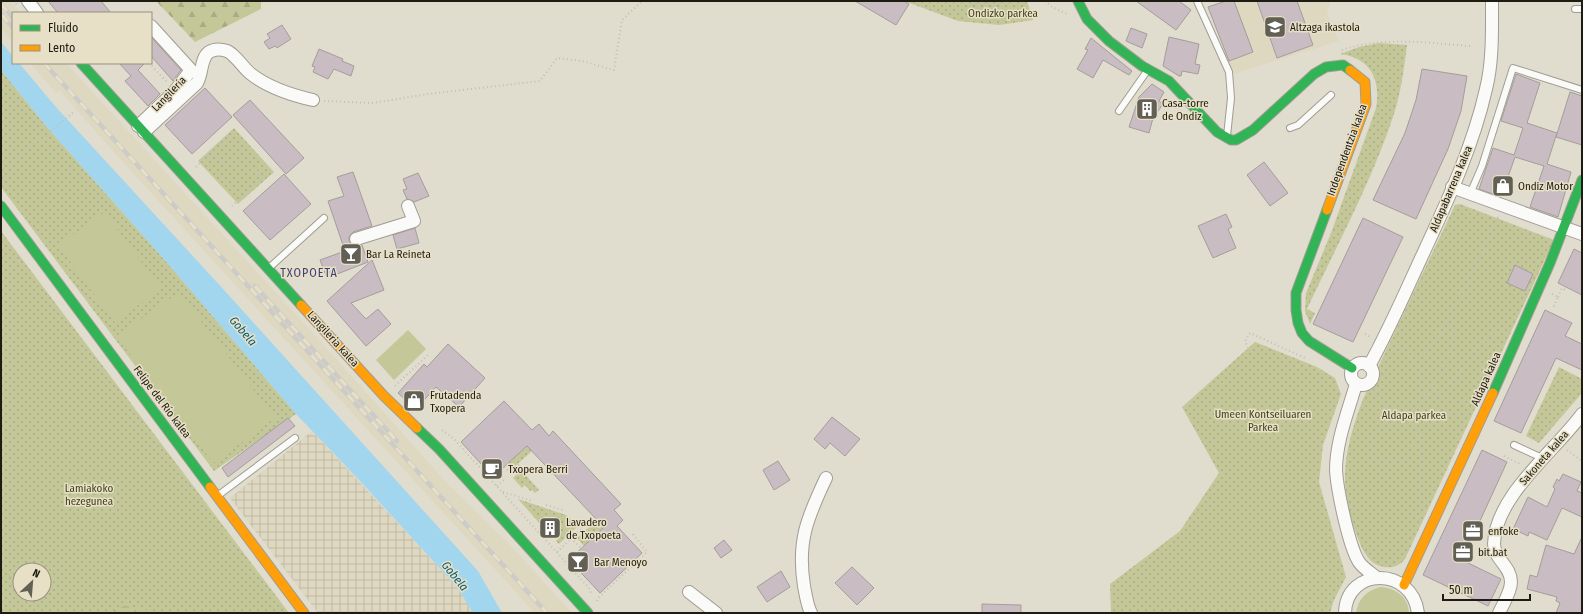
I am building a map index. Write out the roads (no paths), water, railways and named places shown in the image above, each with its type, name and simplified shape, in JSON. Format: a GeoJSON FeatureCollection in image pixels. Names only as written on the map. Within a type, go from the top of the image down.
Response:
{"type":"FeatureCollection","features":[{"type":"Feature","properties":{"kind":"street"},"geometry":{"type":"LineString","coordinates":[[28,1],[36,12]]}},
{"type":"Feature","properties":{"kind":"street"},"geometry":{"type":"LineString","coordinates":[[1078,1],[1085,14],[1109,40],[1148,70],[1169,81],[1217,132],[1226,139]]}},
{"type":"Feature","properties":{"kind":"street","name":"Aldapabarrena kalea"},"geometry":{"type":"LineString","coordinates":[[1369,366],[1382,342],[1467,152],[1486,88],[1492,40],[1492,1]]}},
{"type":"Feature","properties":{"kind":"street","name":"Langileria"},"geometry":{"type":"LineString","coordinates":[[141,129],[175,91],[191,70],[152,27]]}},
{"type":"Feature","properties":{"kind":"street"},"geometry":{"type":"LineString","coordinates":[[141,129],[197,82],[200,77],[204,60],[208,53],[214,50],[221,49],[231,53],[249,73],[267,84],[312,100]]}},
{"type":"Feature","properties":{"kind":"street","name":"Langileria kalea"},"geometry":{"type":"LineString","coordinates":[[82,64],[384,396],[439,449],[588,613]]}},
{"type":"Feature","properties":{"kind":"street","name":"Independentzia kalea"},"geometry":{"type":"LineString","coordinates":[[1226,139],[1235,140],[1253,131],[1314,74],[1326,67],[1343,65],[1358,74],[1365,82],[1366,104],[1296,293],[1294,308],[1297,322],[1303,335],[1315,347],[1352,368]]}},
{"type":"Feature","properties":{"kind":"street","name":"Aldapa kalea"},"geometry":{"type":"LineString","coordinates":[[1404,585],[1472,441],[1566,229],[1582,180]]}},
{"type":"Feature","properties":{"kind":"street"},"geometry":{"type":"LineString","coordinates":[[1452,187],[1503,207],[1582,234]]}},
{"type":"Feature","properties":{"kind":"street","name":"Felipe del Río kalea"},"geometry":{"type":"LineString","coordinates":[[1,206],[304,613]]}},
{"type":"Feature","properties":{"kind":"street"},"geometry":{"type":"LineString","coordinates":[[356,239],[414,221],[408,206]]}},
{"type":"Feature","properties":{"kind":"street"},"geometry":{"type":"LineString","coordinates":[[1358,363],[1369,366],[1373,376],[1369,383],[1363,386],[1356,384],[1350,375],[1352,368],[1358,363]]}},
{"type":"Feature","properties":{"kind":"street"},"geometry":{"type":"LineString","coordinates":[[1356,384],[1342,431],[1336,470],[1346,527],[1359,563],[1357,586]]}},
{"type":"Feature","properties":{"kind":"street","name":"Sakoneta kalea"},"geometry":{"type":"LineString","coordinates":[[1499,613],[1511,581],[1508,569],[1498,557],[1494,545],[1497,526],[1511,498],[1532,469],[1582,414]]}},
{"type":"Feature","properties":{"kind":"street"},"geometry":{"type":"LineString","coordinates":[[811,613],[808,606],[801,566],[802,540],[808,515],[826,478]]}},
{"type":"Feature","properties":{"kind":"street"},"geometry":{"type":"LineString","coordinates":[[1359,563],[1377,578]]}},
{"type":"Feature","properties":{"kind":"street"},"geometry":{"type":"LineString","coordinates":[[1345,613],[1349,596],[1357,586],[1368,580],[1377,578],[1393,580],[1404,585],[1414,597],[1421,613]]}},
{"type":"Feature","properties":{"kind":"street"},"geometry":{"type":"LineString","coordinates":[[689,592],[716,613]]}},
{"type":"Feature","properties":{"kind":"lane"},"geometry":{"type":"LineString","coordinates":[[1197,1],[1229,72],[1231,98],[1226,139]]}},
{"type":"Feature","properties":{"kind":"lane"},"geometry":{"type":"LineString","coordinates":[[1470,195],[1482,166],[1513,68],[1582,90]]}},
{"type":"Feature","properties":{"kind":"lane"},"geometry":{"type":"LineString","coordinates":[[1119,111],[1148,70]]}},
{"type":"Feature","properties":{"kind":"lane"},"geometry":{"type":"LineString","coordinates":[[1290,128],[1298,124],[1331,95]]}},
{"type":"Feature","properties":{"kind":"lane"},"geometry":{"type":"LineString","coordinates":[[268,269],[324,218]]}},
{"type":"Feature","properties":{"kind":"lane"},"geometry":{"type":"LineString","coordinates":[[217,496],[295,438]]}},
{"type":"Feature","properties":{"kind":"lane"},"geometry":{"type":"LineString","coordinates":[[1514,445],[1542,458]]}},
{"type":"Feature","properties":{"kind":"water","name":"Gobela"},"geometry":{"type":"Polygon","coordinates":[[[1,42],[12,55],[12,64],[20,64],[55,106],[478,571],[502,613],[473,613],[457,587],[360,481],[296,414],[170,266],[46,126],[1,70],[1,42]]]}},
{"type":"Feature","properties":{"kind":"railway"},"geometry":{"type":"LineString","coordinates":[[1,4],[12,17]]}},
{"type":"Feature","properties":{"kind":"railway"},"geometry":{"type":"LineString","coordinates":[[2,15],[12,27]]}},
{"type":"Feature","properties":{"kind":"railway"},"geometry":{"type":"LineString","coordinates":[[45,64],[547,613]]}},
{"type":"Feature","properties":{"kind":"railway"},"geometry":{"type":"LineString","coordinates":[[255,286],[397,441]]}},
{"type":"Feature","properties":{"kind":"place","name":"Altzaga ikastola"},"geometry":{"type":"Point","coordinates":[1275,27]}},
{"type":"Feature","properties":{"kind":"place","name":"Casa-torre de Ondiz"},"geometry":{"type":"Point","coordinates":[1147,109]}},
{"type":"Feature","properties":{"kind":"place","name":"Ondiz Motor"},"geometry":{"type":"Point","coordinates":[1503,186]}},
{"type":"Feature","properties":{"kind":"place","name":"Bar La Reineta"},"geometry":{"type":"Point","coordinates":[351,254]}},
{"type":"Feature","properties":{"kind":"place","name":"Frutadenda Txopera"},"geometry":{"type":"Point","coordinates":[414,401]}},
{"type":"Feature","properties":{"kind":"place","name":"Txopera Berri"},"geometry":{"type":"Point","coordinates":[492,469]}},
{"type":"Feature","properties":{"kind":"place","name":"Lavadero de Txopoeta"},"geometry":{"type":"Point","coordinates":[550,528]}},
{"type":"Feature","properties":{"kind":"place","name":"enfoke"},"geometry":{"type":"Point","coordinates":[1473,531]}},
{"type":"Feature","properties":{"kind":"place","name":"bit.bat"},"geometry":{"type":"Point","coordinates":[1463,552]}},
{"type":"Feature","properties":{"kind":"place","name":"Bar Menoyo"},"geometry":{"type":"Point","coordinates":[578,562]}},
{"type":"Feature","properties":{"kind":"district","name":"TXOPOETA"},"geometry":{"type":"Point","coordinates":[309,273]}},
{"type":"Feature","properties":{"kind":"park label","name":"Ondizko parkea"},"geometry":{"type":"Point","coordinates":[1003,13]}},
{"type":"Feature","properties":{"kind":"park label","name":"Aldapa parkea"},"geometry":{"type":"Point","coordinates":[1414,415]}},
{"type":"Feature","properties":{"kind":"park label","name":"Umeen Kontseiluaren Parkea"},"geometry":{"type":"Point","coordinates":[1263,420]}},
{"type":"Feature","properties":{"kind":"park label","name":"Lamiakoko hezegunea"},"geometry":{"type":"Point","coordinates":[89,494]}}]}
